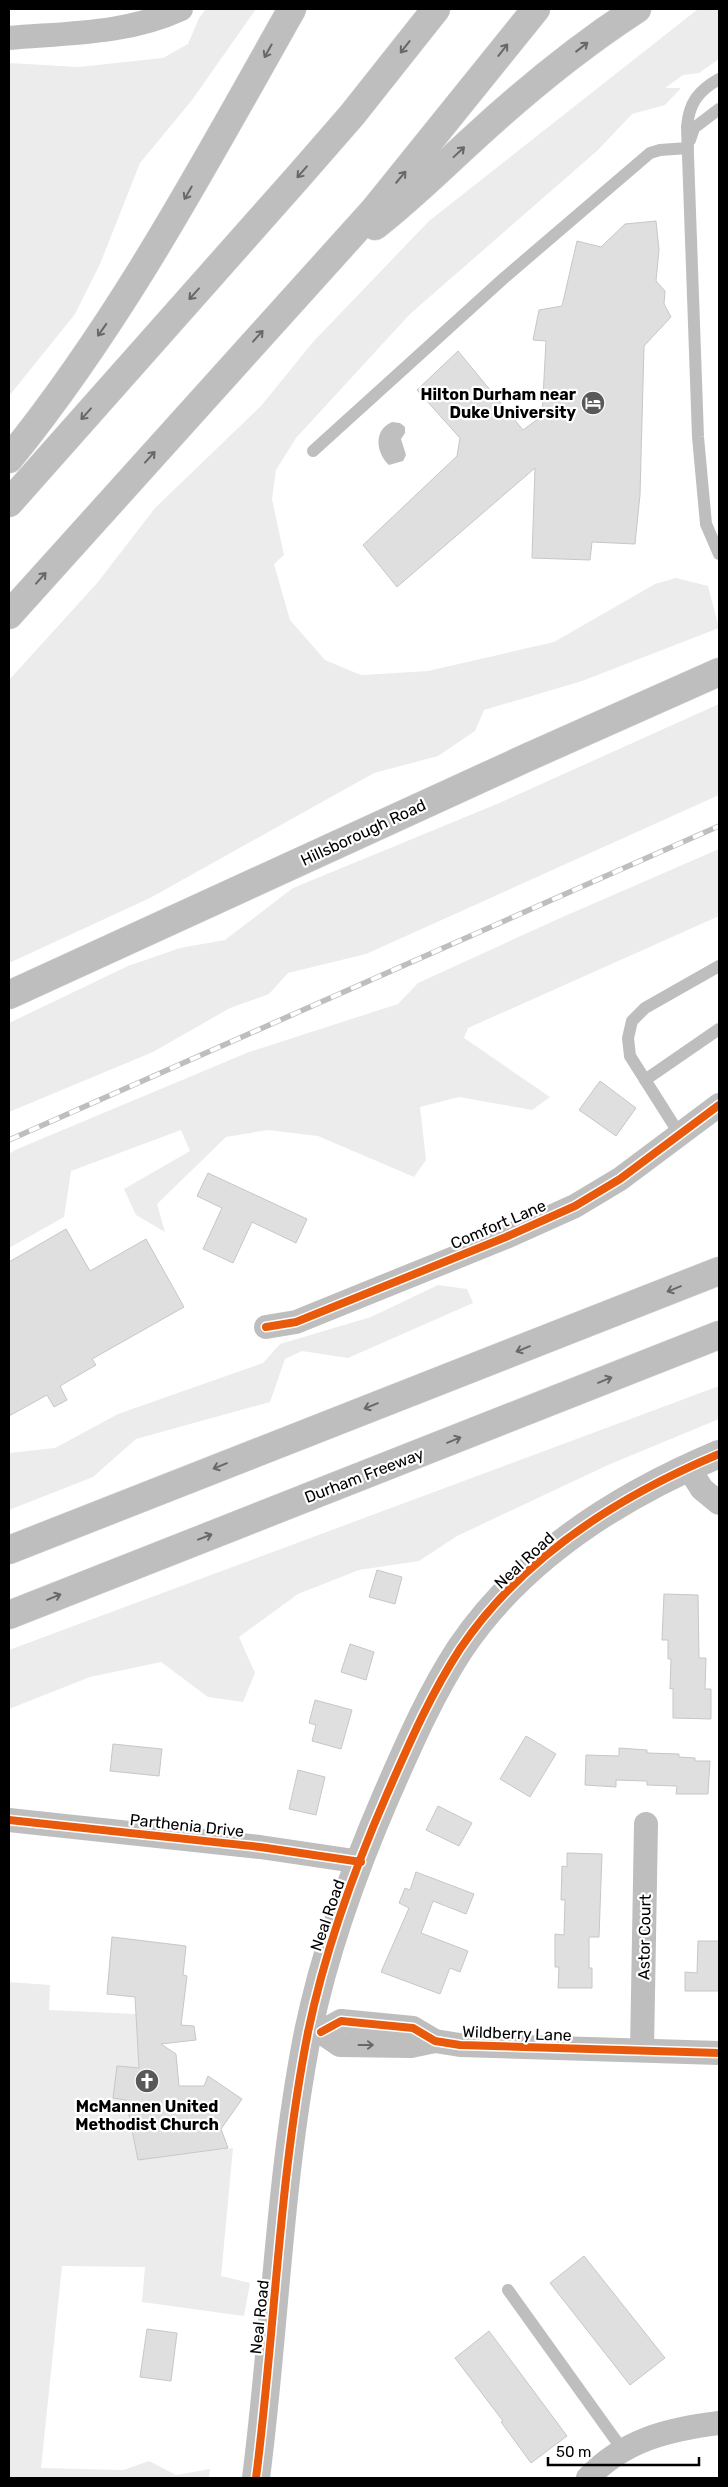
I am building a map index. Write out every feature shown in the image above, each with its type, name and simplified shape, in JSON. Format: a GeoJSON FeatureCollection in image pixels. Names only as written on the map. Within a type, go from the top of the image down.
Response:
{"type":"FeatureCollection","features":[{"type":"Feature","properties":{"kind":"main road"},"geometry":{"type":"LineString","coordinates":[[9,459],[106,323],[162,238],[292,9]]}},
{"type":"Feature","properties":{"kind":"main road"},"geometry":{"type":"LineString","coordinates":[[9,503],[352,115],[436,9]]}},
{"type":"Feature","properties":{"kind":"main road"},"geometry":{"type":"LineString","coordinates":[[9,615],[310,278],[374,210],[536,9]]}},
{"type":"Feature","properties":{"kind":"main road"},"geometry":{"type":"LineString","coordinates":[[310,278],[411,198],[476,136],[560,64],[602,32],[637,9]]}},
{"type":"Feature","properties":{"kind":"main road","name":"Hillsborough Road"},"geometry":{"type":"LineString","coordinates":[[9,995],[535,754],[719,672]]}},
{"type":"Feature","properties":{"kind":"main road"},"geometry":{"type":"LineString","coordinates":[[9,1550],[719,1271]]}},
{"type":"Feature","properties":{"kind":"main road","name":"Durham Freeway"},"geometry":{"type":"LineString","coordinates":[[9,1615],[719,1334]]}},
{"type":"Feature","properties":{"kind":"main road","name":"Neal Road"},"geometry":{"type":"LineString","coordinates":[[256,2478],[289,2156],[315,2031],[323,1971],[373,1826],[418,1722],[445,1673],[478,1625],[506,1594],[575,1532],[604,1511],[646,1487],[719,1454]]}},
{"type":"Feature","properties":{"kind":"street"},"geometry":{"type":"LineString","coordinates":[[9,38],[124,28],[148,23],[181,9]]}},
{"type":"Feature","properties":{"kind":"street","name":"Comfort Lane"},"geometry":{"type":"LineString","coordinates":[[266,1327],[296,1322],[506,1237],[575,1206],[620,1179],[719,1104]]}},
{"type":"Feature","properties":{"kind":"street"},"geometry":{"type":"LineString","coordinates":[[688,1467],[702,1489],[719,1502]]}},
{"type":"Feature","properties":{"kind":"street","name":"Parthenia Drive"},"geometry":{"type":"LineString","coordinates":[[9,1820],[260,1847],[361,1862]]}},
{"type":"Feature","properties":{"kind":"street","name":"Astor Court"},"geometry":{"type":"LineString","coordinates":[[642,2050],[646,1824]]}},
{"type":"Feature","properties":{"kind":"street","name":"Wildberry Lane"},"geometry":{"type":"LineString","coordinates":[[315,2031],[340,2045],[411,2046],[435,2041],[460,2046],[719,2053]]}},
{"type":"Feature","properties":{"kind":"street"},"geometry":{"type":"LineString","coordinates":[[588,2478],[622,2449],[688,2427],[719,2423]]}},
{"type":"Feature","properties":{"kind":"lane"},"geometry":{"type":"LineString","coordinates":[[719,79],[708,86],[691,103],[688,115],[691,287],[698,437],[706,524],[719,554]]}},
{"type":"Feature","properties":{"kind":"lane"},"geometry":{"type":"LineString","coordinates":[[688,148],[694,128],[719,108]]}},
{"type":"Feature","properties":{"kind":"lane"},"geometry":{"type":"LineString","coordinates":[[313,451],[504,278],[650,153],[660,150],[688,148]]}},
{"type":"Feature","properties":{"kind":"lane"},"geometry":{"type":"LineString","coordinates":[[680,1135],[630,1056],[628,1038],[632,1021],[645,1008],[719,966]]}},
{"type":"Feature","properties":{"kind":"lane"},"geometry":{"type":"LineString","coordinates":[[645,1080],[719,1029]]}},
{"type":"Feature","properties":{"kind":"lane"},"geometry":{"type":"LineString","coordinates":[[508,2290],[622,2449]]}},
{"type":"Feature","properties":{"kind":"shaded area"},"geometry":{"type":"Polygon","coordinates":[[[206,9],[256,9],[192,100],[140,163],[100,264],[75,314],[9,396],[9,63],[78,67],[163,58],[188,44],[199,18],[206,9]]]}},
{"type":"Feature","properties":{"kind":"shaded area"},"geometry":{"type":"Polygon","coordinates":[[[698,9],[719,9],[719,59],[699,73],[683,75],[665,88],[681,88],[665,105],[632,114],[598,150],[410,314],[296,438],[276,470],[272,499],[284,555],[274,564],[290,620],[325,660],[361,675],[428,671],[554,642],[655,584],[676,578],[708,586],[719,628],[582,681],[484,710],[475,731],[438,756],[374,773],[150,898],[9,963],[9,680],[98,582],[155,508],[261,406],[313,342],[429,221],[698,9]]]}},
{"type":"Feature","properties":{"kind":"shaded area"},"geometry":{"type":"Polygon","coordinates":[[[392,422],[400,423],[405,427],[405,433],[401,439],[406,455],[403,461],[389,465],[381,454],[378,442],[382,430],[392,422]]]}},
{"type":"Feature","properties":{"kind":"shaded area"},"geometry":{"type":"Polygon","coordinates":[[[719,704],[719,795],[366,954],[288,973],[269,994],[230,1008],[153,1052],[9,1112],[9,1023],[128,966],[180,948],[225,940],[293,888],[497,804],[719,704]]]}},
{"type":"Feature","properties":{"kind":"shaded area"},"geometry":{"type":"Polygon","coordinates":[[[719,849],[719,916],[468,1028],[464,1038],[550,1097],[532,1110],[459,1097],[420,1107],[426,1160],[414,1177],[318,1136],[268,1130],[226,1137],[157,1204],[165,1232],[136,1215],[124,1189],[190,1151],[181,1130],[71,1171],[64,1217],[9,1248],[9,1154],[15,1150],[249,1052],[398,1004],[418,983],[558,919],[719,849]]]}},
{"type":"Feature","properties":{"kind":"shaded area"},"geometry":{"type":"Polygon","coordinates":[[[438,1285],[467,1289],[473,1303],[348,1358],[302,1351],[285,1359],[270,1402],[136,1439],[93,1477],[9,1510],[9,1453],[55,1448],[118,1414],[263,1363],[280,1344],[371,1317],[438,1285]]]}},
{"type":"Feature","properties":{"kind":"shaded area"},"geometry":{"type":"Polygon","coordinates":[[[719,1386],[719,1419],[608,1465],[457,1536],[419,1561],[359,1570],[298,1594],[239,1637],[255,1673],[243,1702],[208,1697],[161,1662],[90,1677],[9,1709],[9,1650],[719,1386]]]}},
{"type":"Feature","properties":{"kind":"shaded area"},"geometry":{"type":"Polygon","coordinates":[[[9,1982],[50,1985],[49,2010],[136,2014],[139,2068],[117,2067],[113,2097],[131,2100],[128,2111],[138,2160],[233,2148],[221,2276],[250,2283],[244,2316],[142,2302],[145,2267],[62,2266],[41,2468],[123,2470],[149,2461],[176,2475],[210,2469],[209,2478],[9,2478],[9,1982]]]}},
{"type":"Feature","properties":{"kind":"building","name":"Hilton Durham near Duke University"},"geometry":{"type":"Polygon","coordinates":[[[656,221],[659,250],[656,281],[665,291],[664,304],[671,317],[644,346],[640,495],[635,544],[592,542],[590,560],[532,558],[535,468],[397,587],[363,545],[457,456],[460,438],[417,390],[458,351],[523,430],[542,416],[546,341],[533,340],[539,310],[562,306],[577,241],[601,247],[625,224],[656,221]]]}},
{"type":"Feature","properties":{"kind":"building"},"geometry":{"type":"Polygon","coordinates":[[[600,1081],[636,1108],[616,1136],[579,1110],[600,1081]]]}},
{"type":"Feature","properties":{"kind":"building"},"geometry":{"type":"Polygon","coordinates":[[[208,1173],[307,1219],[296,1243],[252,1222],[233,1263],[203,1249],[222,1208],[197,1196],[208,1173]]]}},
{"type":"Feature","properties":{"kind":"building"},"geometry":{"type":"Polygon","coordinates":[[[66,1229],[90,1271],[146,1239],[184,1307],[92,1359],[96,1365],[60,1386],[67,1400],[54,1407],[47,1395],[9,1416],[9,1262],[66,1229]]]}},
{"type":"Feature","properties":{"kind":"building"},"geometry":{"type":"Polygon","coordinates":[[[377,1570],[402,1577],[395,1604],[369,1597],[377,1570]]]}},
{"type":"Feature","properties":{"kind":"building"},"geometry":{"type":"Polygon","coordinates":[[[664,1594],[698,1595],[699,1658],[706,1658],[705,1689],[711,1689],[711,1719],[673,1718],[673,1688],[670,1689],[671,1659],[668,1659],[668,1640],[662,1640],[664,1594]]]}},
{"type":"Feature","properties":{"kind":"building"},"geometry":{"type":"Polygon","coordinates":[[[350,1644],[374,1652],[366,1680],[341,1672],[350,1644]]]}},
{"type":"Feature","properties":{"kind":"building"},"geometry":{"type":"Polygon","coordinates":[[[315,1700],[352,1710],[341,1749],[312,1741],[316,1725],[309,1723],[315,1700]]]}},
{"type":"Feature","properties":{"kind":"building"},"geometry":{"type":"Polygon","coordinates":[[[526,1736],[556,1754],[530,1797],[500,1779],[526,1736]]]}},
{"type":"Feature","properties":{"kind":"building"},"geometry":{"type":"Polygon","coordinates":[[[113,1744],[162,1749],[159,1776],[110,1771],[113,1744]]]}},
{"type":"Feature","properties":{"kind":"building"},"geometry":{"type":"Polygon","coordinates":[[[619,1748],[647,1750],[647,1753],[679,1754],[679,1757],[695,1758],[695,1761],[710,1761],[708,1794],[676,1794],[677,1786],[647,1785],[647,1781],[616,1780],[616,1787],[585,1785],[586,1755],[619,1756],[619,1748]]]}},
{"type":"Feature","properties":{"kind":"building"},"geometry":{"type":"Polygon","coordinates":[[[298,1770],[325,1777],[316,1815],[289,1809],[298,1770]]]}},
{"type":"Feature","properties":{"kind":"building"},"geometry":{"type":"Polygon","coordinates":[[[438,1806],[472,1823],[459,1846],[426,1830],[438,1806]]]}},
{"type":"Feature","properties":{"kind":"building"},"geometry":{"type":"Polygon","coordinates":[[[567,1853],[602,1854],[599,1937],[589,1937],[589,1968],[592,1968],[592,1988],[558,1988],[559,1967],[555,1967],[555,1934],[564,1935],[565,1900],[561,1900],[562,1866],[567,1867],[567,1853]]]}},
{"type":"Feature","properties":{"kind":"building"},"geometry":{"type":"Polygon","coordinates":[[[416,1872],[474,1894],[466,1914],[433,1901],[421,1933],[468,1951],[460,1972],[450,1968],[440,1994],[381,1972],[409,1908],[399,1903],[405,1888],[410,1890],[416,1872]]]}},
{"type":"Feature","properties":{"kind":"building","name":"McMannen United Methodist Church"},"geometry":{"type":"Polygon","coordinates":[[[112,1937],[186,1946],[183,1975],[187,1976],[181,2025],[194,2026],[196,2040],[161,2044],[176,2054],[179,2086],[204,2086],[208,2076],[242,2099],[221,2129],[228,2148],[138,2160],[126,2100],[113,2098],[117,2066],[139,2068],[135,1997],[107,1994],[112,1937]]]}},
{"type":"Feature","properties":{"kind":"building"},"geometry":{"type":"Polygon","coordinates":[[[698,1941],[719,1941],[719,1991],[685,1991],[685,1972],[697,1973],[698,1941]]]}},
{"type":"Feature","properties":{"kind":"building"},"geometry":{"type":"Polygon","coordinates":[[[584,2256],[665,2358],[630,2385],[550,2283],[584,2256]]]}},
{"type":"Feature","properties":{"kind":"building"},"geometry":{"type":"Polygon","coordinates":[[[147,2329],[177,2333],[171,2381],[140,2377],[147,2329]]]}},
{"type":"Feature","properties":{"kind":"building"},"geometry":{"type":"Polygon","coordinates":[[[489,2331],[567,2436],[531,2463],[501,2422],[503,2421],[455,2358],[489,2331]]]}},
{"type":"Feature","properties":{"kind":"railway"},"geometry":{"type":"LineString","coordinates":[[9,1140],[719,826]]}},
{"type":"Feature","properties":{"kind":"cycle path"},"geometry":{"type":"LineString","coordinates":[[266,1327],[296,1322],[506,1237],[575,1206],[620,1179],[719,1105]]}},
{"type":"Feature","properties":{"kind":"cycle path"},"geometry":{"type":"LineString","coordinates":[[256,2478],[290,2143],[308,2032],[323,1971],[342,1911],[363,1852],[403,1757],[420,1720],[449,1666],[485,1616],[513,1586],[543,1558],[609,1510],[645,1489],[719,1454]]}},
{"type":"Feature","properties":{"kind":"cycle path"},"geometry":{"type":"LineString","coordinates":[[9,1820],[260,1847],[361,1862]]}},
{"type":"Feature","properties":{"kind":"cycle path"},"geometry":{"type":"LineString","coordinates":[[321,2032],[341,2021],[413,2028],[435,2041],[460,2045],[719,2053]]}},
{"type":"Feature","properties":{"kind":"place","name":"Hilton Durham near Duke University"},"geometry":{"type":"Point","coordinates":[593,403]}},
{"type":"Feature","properties":{"kind":"place","name":"McMannen United Methodist Church"},"geometry":{"type":"Point","coordinates":[147,2081]}}]}
